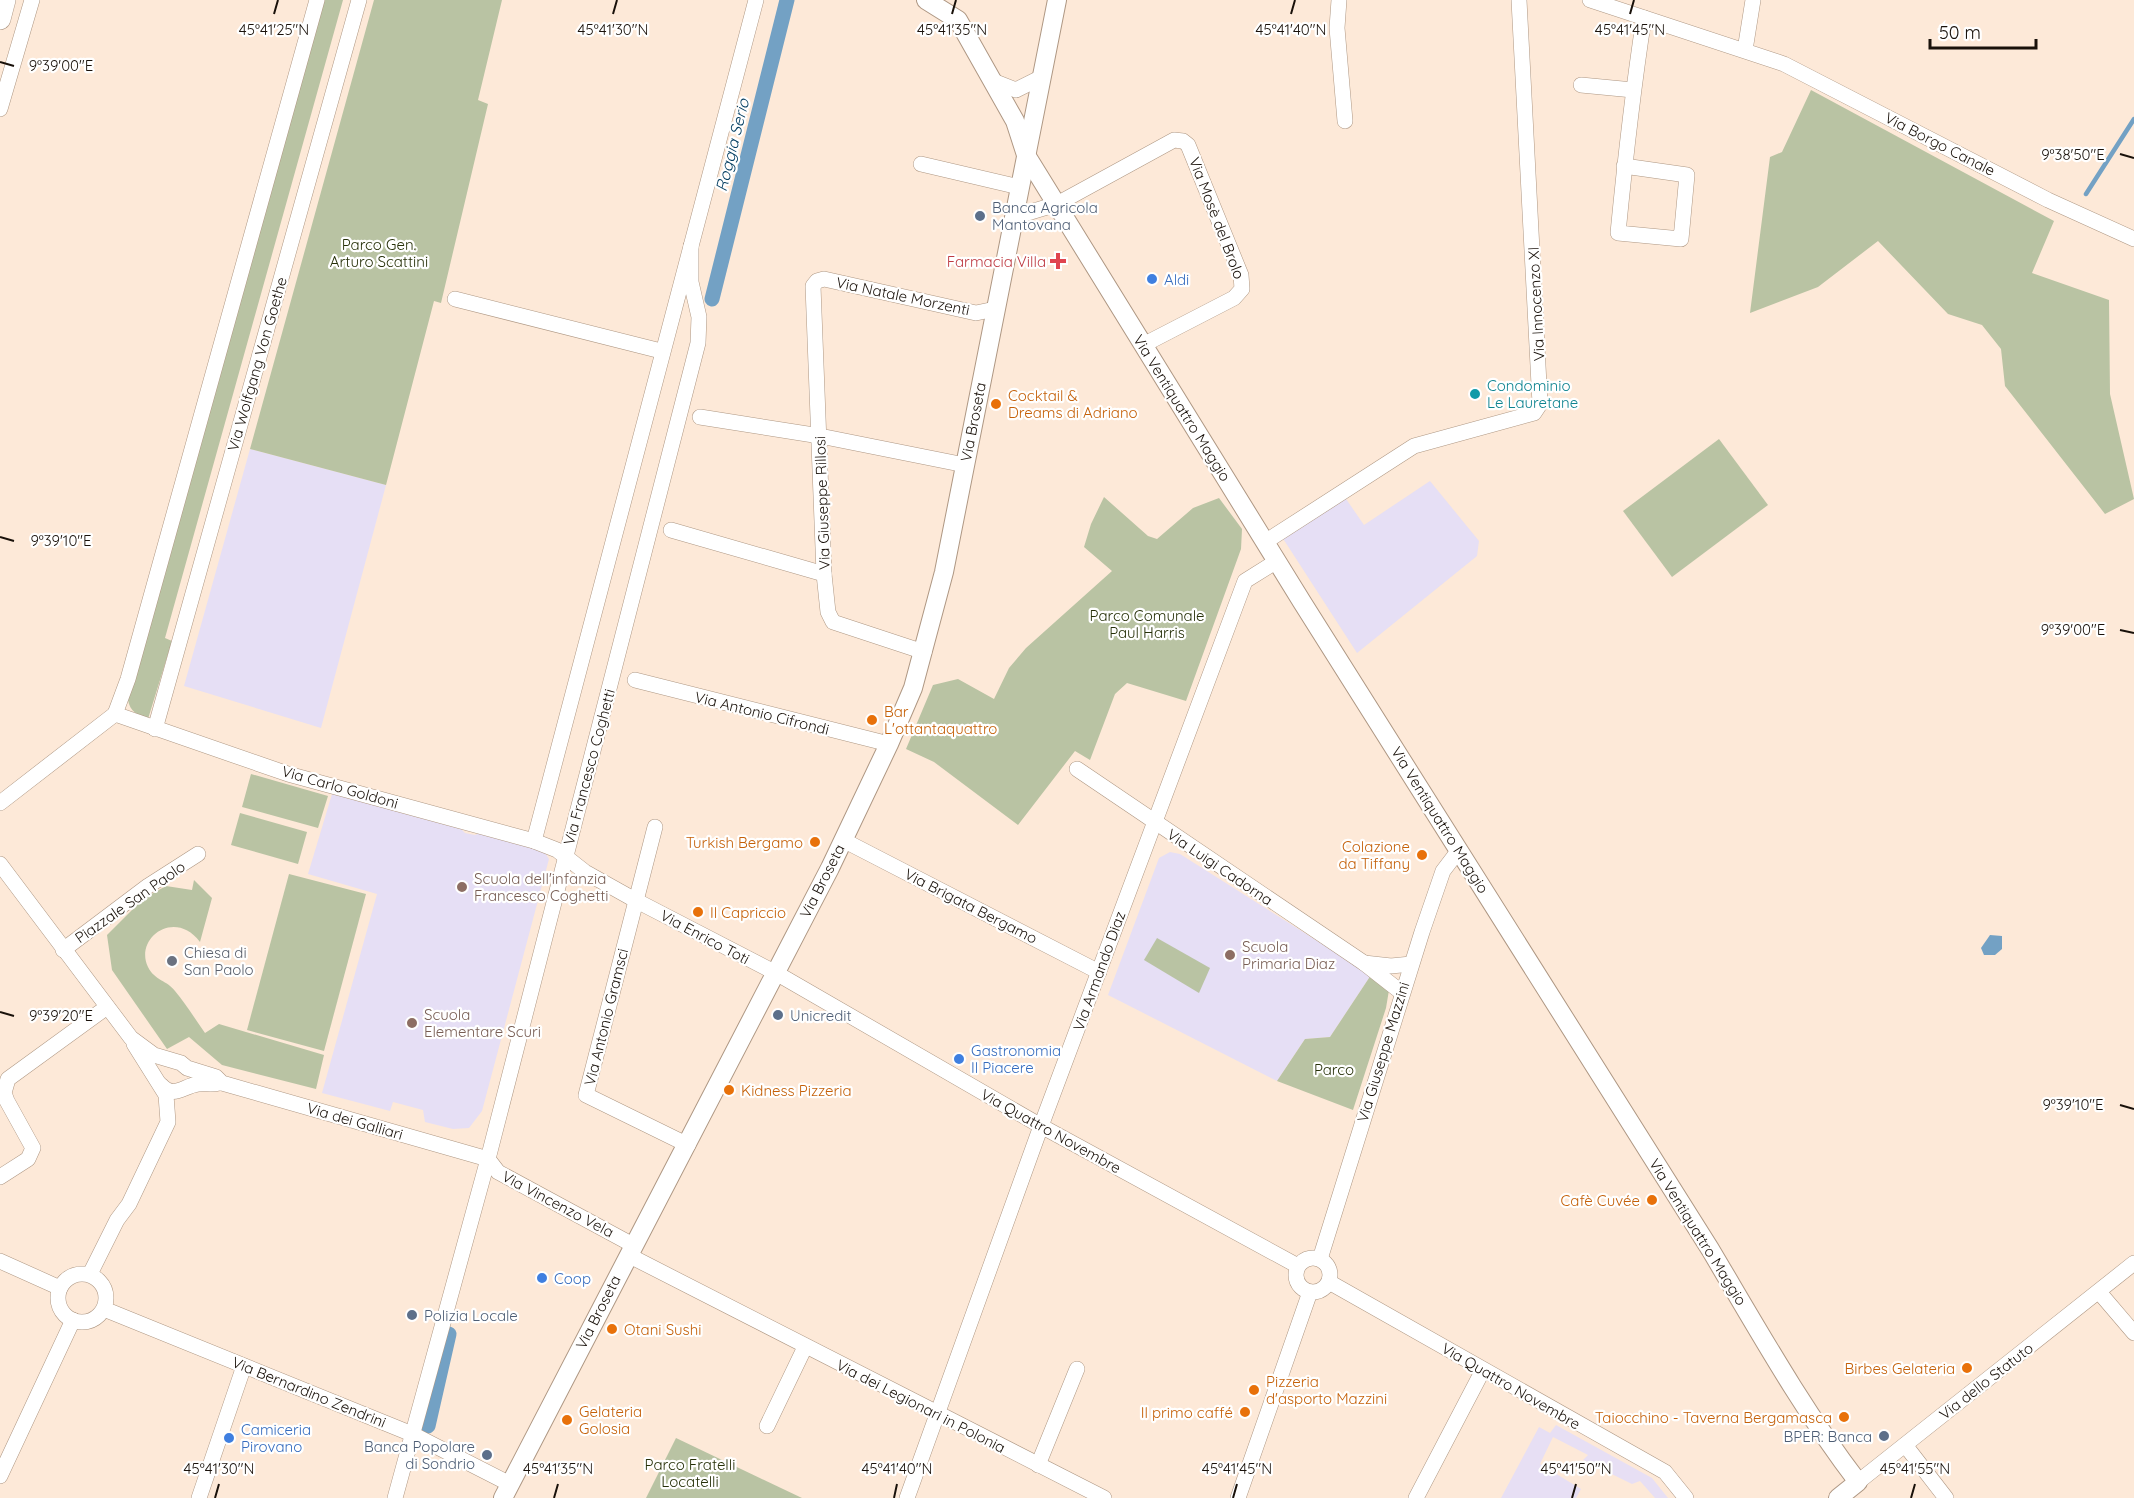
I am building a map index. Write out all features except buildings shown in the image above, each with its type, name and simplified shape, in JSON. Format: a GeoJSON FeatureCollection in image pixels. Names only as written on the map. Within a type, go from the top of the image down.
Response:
{"type":"FeatureCollection","features":[{"type":"Feature","properties":{"kind":"main road"},"geometry":{"type":"LineString","coordinates":[[0,19],[5,0]]}},
{"type":"Feature","properties":{"kind":"street"},"geometry":{"type":"LineString","coordinates":[[0,109],[32,0]]}},
{"type":"Feature","properties":{"kind":"street"},"geometry":{"type":"LineString","coordinates":[[0,802],[114,714],[131,668],[317,0]]}},
{"type":"Feature","properties":{"kind":"street","name":"Via Wolfgang Von Goethe"},"geometry":{"type":"LineString","coordinates":[[155,729],[359,0]]}},
{"type":"Feature","properties":{"kind":"street","name":"Via Francesco Coghetti"},"geometry":{"type":"LineString","coordinates":[[534,841],[661,351],[674,312],[756,0]]}},
{"type":"Feature","properties":{"kind":"street","name":"Via Ventiquattro Maggio"},"geometry":{"type":"LineString","coordinates":[[926,0],[958,20],[1015,121],[1026,155],[1276,561],[1710,1249],[1792,1386],[1858,1482]]}},
{"type":"Feature","properties":{"kind":"street","name":"Via Broseta"},"geometry":{"type":"LineString","coordinates":[[506,1491],[630,1250],[688,1145],[843,840],[889,744],[924,652],[966,465],[1057,0]]}},
{"type":"Feature","properties":{"kind":"street"},"geometry":{"type":"LineString","coordinates":[[1339,0],[1337,28],[1345,121]]}},
{"type":"Feature","properties":{"kind":"street","name":"Via Innocenzo XI"},"geometry":{"type":"LineString","coordinates":[[1265,542],[1414,446],[1534,413],[1540,404],[1520,0]]}},
{"type":"Feature","properties":{"kind":"street","name":"Via Borgo Canale"},"geometry":{"type":"LineString","coordinates":[[1590,0],[1784,64],[2048,200],[2134,239]]}},
{"type":"Feature","properties":{"kind":"street"},"geometry":{"type":"LineString","coordinates":[[1745,51],[1753,0]]}},
{"type":"Feature","properties":{"kind":"street"},"geometry":{"type":"LineString","coordinates":[[1624,166],[1688,175],[1681,239],[1618,233],[1624,166],[1633,90],[1644,18]]}},
{"type":"Feature","properties":{"kind":"street"},"geometry":{"type":"LineString","coordinates":[[993,81],[1016,90],[1042,77]]}},
{"type":"Feature","properties":{"kind":"street"},"geometry":{"type":"LineString","coordinates":[[1581,85],[1633,90]]}},
{"type":"Feature","properties":{"kind":"street","name":"Via Mosè del Brolo"},"geometry":{"type":"LineString","coordinates":[[1057,204],[1174,140],[1188,145],[1241,275],[1242,289],[1234,298],[1143,345]]}},
{"type":"Feature","properties":{"kind":"street"},"geometry":{"type":"LineString","coordinates":[[921,164],[1019,187]]}},
{"type":"Feature","properties":{"kind":"street"},"geometry":{"type":"LineString","coordinates":[[1014,217],[1057,204]]}},
{"type":"Feature","properties":{"kind":"street","name":"Via Francesco Coghetti"},"geometry":{"type":"LineString","coordinates":[[394,1498],[488,1159],[698,344],[700,330],[691,282],[691,246]]}},
{"type":"Feature","properties":{"kind":"street","name":"Via Natale Morzenti"},"geometry":{"type":"LineString","coordinates":[[813,286],[817,281],[824,279],[976,313],[995,309]]}},
{"type":"Feature","properties":{"kind":"street","name":"Via Giuseppe Rillosi"},"geometry":{"type":"LineString","coordinates":[[813,286],[824,574],[828,612],[833,622],[924,652]]}},
{"type":"Feature","properties":{"kind":"street"},"geometry":{"type":"LineString","coordinates":[[454,299],[661,351]]}},
{"type":"Feature","properties":{"kind":"street"},"geometry":{"type":"LineString","coordinates":[[674,312],[697,312]]}},
{"type":"Feature","properties":{"kind":"street"},"geometry":{"type":"LineString","coordinates":[[700,417],[820,436],[966,465]]}},
{"type":"Feature","properties":{"kind":"street"},"geometry":{"type":"LineString","coordinates":[[671,530],[824,574]]}},
{"type":"Feature","properties":{"kind":"street","name":"Via Armando Diaz"},"geometry":{"type":"LineString","coordinates":[[907,1498],[1041,1126],[1245,581],[1276,561]]}},
{"type":"Feature","properties":{"kind":"street","name":"Via Antonio Cifrondi"},"geometry":{"type":"LineString","coordinates":[[635,680],[889,744]]}},
{"type":"Feature","properties":{"kind":"street","name":"Via Carlo Goldoni"},"geometry":{"type":"LineString","coordinates":[[114,714],[299,777],[534,841],[566,856]]}},
{"type":"Feature","properties":{"kind":"street","name":"Via Luigi Cadorna"},"geometry":{"type":"LineString","coordinates":[[1077,768],[1154,823],[1364,963],[1401,992]]}},
{"type":"Feature","properties":{"kind":"street"},"geometry":{"type":"LineString","coordinates":[[635,900],[655,827]]}},
{"type":"Feature","properties":{"kind":"street","name":"Via Brigata Bergamo"},"geometry":{"type":"LineString","coordinates":[[843,840],[1098,972]]}},
{"type":"Feature","properties":{"kind":"street","name":"Via Giuseppe Mazzini"},"geometry":{"type":"LineString","coordinates":[[1320,1259],[1401,992],[1443,871],[1459,850]]}},
{"type":"Feature","properties":{"kind":"street","name":"Piazzale San Paolo"},"geometry":{"type":"LineString","coordinates":[[63,950],[148,886],[198,854]]}},
{"type":"Feature","properties":{"kind":"street","name":"Via Enrico Toti"},"geometry":{"type":"LineString","coordinates":[[566,856],[585,872],[635,900],[776,973]]}},
{"type":"Feature","properties":{"kind":"street","name":"Piazzale San Paolo"},"geometry":{"type":"LineString","coordinates":[[0,864],[131,1038],[168,1102],[168,1122],[129,1204],[117,1220],[90,1274]]}},
{"type":"Feature","properties":{"kind":"street","name":"Via Antonio Gramsci"},"geometry":{"type":"LineString","coordinates":[[635,900],[586,1095],[688,1145]]}},
{"type":"Feature","properties":{"kind":"street","name":"Via Luigi Cadorna"},"geometry":{"type":"LineString","coordinates":[[1364,963],[1391,966],[1411,964]]}},
{"type":"Feature","properties":{"kind":"street","name":"Via Quattro Novembre"},"geometry":{"type":"LineString","coordinates":[[776,973],[1041,1126],[1298,1266]]}},
{"type":"Feature","properties":{"kind":"street"},"geometry":{"type":"LineString","coordinates":[[0,1177],[28,1159],[33,1148],[4,1093],[8,1079],[107,1007]]}},
{"type":"Feature","properties":{"kind":"street","name":"Piazzale San Paolo"},"geometry":{"type":"LineString","coordinates":[[131,1038],[154,1055],[180,1065]]}},
{"type":"Feature","properties":{"kind":"street"},"geometry":{"type":"LineString","coordinates":[[165,1064],[180,1065],[189,1080],[185,1088],[172,1092],[160,1085],[159,1072],[165,1064]]}},
{"type":"Feature","properties":{"kind":"street","name":"Via dei Galliari"},"geometry":{"type":"LineString","coordinates":[[180,1065],[216,1077],[222,1083]]}},
{"type":"Feature","properties":{"kind":"street","name":"Via dei Galliari"},"geometry":{"type":"LineString","coordinates":[[185,1088],[195,1084],[222,1083],[488,1159]]}},
{"type":"Feature","properties":{"kind":"street","name":"Via Vincenzo Vela"},"geometry":{"type":"LineString","coordinates":[[488,1159],[498,1172],[630,1250]]}},
{"type":"Feature","properties":{"kind":"street","name":"Via dei Legionari in Polonia"},"geometry":{"type":"LineString","coordinates":[[630,1250],[805,1347],[1104,1498]]}},
{"type":"Feature","properties":{"kind":"street"},"geometry":{"type":"LineString","coordinates":[[1308,1259],[1320,1259],[1329,1268],[1329,1282],[1321,1290],[1310,1292],[1302,1288],[1297,1281],[1298,1266],[1308,1259]]}},
{"type":"Feature","properties":{"kind":"street"},"geometry":{"type":"LineString","coordinates":[[0,1261],[60,1288]]}},
{"type":"Feature","properties":{"kind":"street","name":"Via dello Statuto"},"geometry":{"type":"LineString","coordinates":[[1838,1498],[2134,1263]]}},
{"type":"Feature","properties":{"kind":"street"},"geometry":{"type":"LineString","coordinates":[[76,1274],[90,1274],[103,1284],[107,1301],[100,1315],[87,1322],[73,1320],[66,1316],[58,1303],[60,1288],[69,1277],[76,1274]]}},
{"type":"Feature","properties":{"kind":"street","name":"Via Quattro Novembre"},"geometry":{"type":"LineString","coordinates":[[1329,1282],[1665,1472],[1686,1498]]}},
{"type":"Feature","properties":{"kind":"street"},"geometry":{"type":"LineString","coordinates":[[1238,1498],[1310,1292]]}},
{"type":"Feature","properties":{"kind":"street"},"geometry":{"type":"LineString","coordinates":[[2099,1292],[2134,1333]]}},
{"type":"Feature","properties":{"kind":"street","name":"Via Bernardino Zendrini"},"geometry":{"type":"LineString","coordinates":[[104,1309],[412,1434],[506,1491]]}},
{"type":"Feature","properties":{"kind":"street"},"geometry":{"type":"LineString","coordinates":[[0,1476],[73,1320]]}},
{"type":"Feature","properties":{"kind":"street"},"geometry":{"type":"LineString","coordinates":[[767,1426],[805,1347]]}},
{"type":"Feature","properties":{"kind":"street"},"geometry":{"type":"LineString","coordinates":[[199,1498],[244,1366]]}},
{"type":"Feature","properties":{"kind":"street"},"geometry":{"type":"LineString","coordinates":[[1038,1465],[1077,1369]]}},
{"type":"Feature","properties":{"kind":"street"},"geometry":{"type":"LineString","coordinates":[[1416,1498],[1483,1370]]}},
{"type":"Feature","properties":{"kind":"street"},"geometry":{"type":"LineString","coordinates":[[1905,1445],[1946,1498]]}},
{"type":"Feature","properties":{"kind":"shaded area"},"geometry":{"type":"Polygon","coordinates":[[[250,449],[386,485],[321,728],[184,686],[250,449]]]}},
{"type":"Feature","properties":{"kind":"shaded area"},"geometry":{"type":"Polygon","coordinates":[[[1430,481],[1479,541],[1477,556],[1357,653],[1282,537],[1344,496],[1364,525],[1430,481]]]}},
{"type":"Feature","properties":{"kind":"shaded area"},"geometry":{"type":"Polygon","coordinates":[[[332,794],[461,829],[465,833],[475,835],[480,833],[544,851],[549,859],[482,1111],[469,1128],[453,1129],[425,1122],[423,1110],[393,1102],[390,1111],[322,1093],[377,894],[308,874],[332,794]]]}},
{"type":"Feature","properties":{"kind":"shaded area","name":"Scuola Primaria Diaz"},"geometry":{"type":"Polygon","coordinates":[[[1170,852],[1180,854],[1371,975],[1330,1037],[1305,1039],[1277,1081],[1108,995],[1159,858],[1170,852]]]}},
{"type":"Feature","properties":{"kind":"shaded area"},"geometry":{"type":"Polygon","coordinates":[[[1556,1425],[1652,1478],[1668,1498],[1655,1498],[1640,1481],[1632,1484],[1583,1460],[1588,1455],[1553,1437],[1540,1464],[1581,1489],[1576,1498],[1501,1498],[1539,1427],[1550,1433],[1556,1425]]]}},
{"type":"Feature","properties":{"kind":"green space"},"geometry":{"type":"Polygon","coordinates":[[[322,0],[343,0],[165,638],[172,641],[148,719],[133,710],[128,700],[322,0]]]}},
{"type":"Feature","properties":{"kind":"green space","name":"Parco Gen. Arturo Scattini"},"geometry":{"type":"Polygon","coordinates":[[[374,0],[502,0],[478,100],[488,104],[441,303],[434,301],[386,485],[250,449],[374,0]]]}},
{"type":"Feature","properties":{"kind":"green space"},"geometry":{"type":"Polygon","coordinates":[[[1811,90],[2054,221],[2032,273],[2109,300],[2110,394],[2134,499],[2105,514],[2005,386],[2001,349],[1982,325],[1948,314],[1878,241],[1818,287],[1750,313],[1770,157],[1782,152],[1811,90]]]}},
{"type":"Feature","properties":{"kind":"green space"},"geometry":{"type":"Polygon","coordinates":[[[1719,439],[1768,505],[1672,577],[1623,511],[1719,439]]]}},
{"type":"Feature","properties":{"kind":"green space","name":"Parco Comunale Paul Harris"},"geometry":{"type":"Polygon","coordinates":[[[1104,497],[1148,536],[1157,539],[1193,508],[1219,498],[1242,529],[1241,549],[1186,701],[1127,683],[1115,694],[1090,760],[1075,751],[1018,825],[934,762],[906,749],[933,685],[958,679],[994,699],[1009,668],[1026,648],[1112,571],[1084,547],[1091,524],[1104,497]]]}},
{"type":"Feature","properties":{"kind":"green space"},"geometry":{"type":"Polygon","coordinates":[[[251,774],[328,796],[318,828],[242,807],[251,774]]]}},
{"type":"Feature","properties":{"kind":"green space"},"geometry":{"type":"Polygon","coordinates":[[[240,813],[307,832],[298,864],[231,845],[240,813]]]}},
{"type":"Feature","properties":{"kind":"green space"},"geometry":{"type":"Polygon","coordinates":[[[289,874],[366,894],[324,1051],[247,1030],[289,874]]]}},
{"type":"Feature","properties":{"kind":"green space"},"geometry":{"type":"Polygon","coordinates":[[[194,880],[212,898],[200,942],[190,932],[179,927],[169,927],[159,931],[147,946],[145,956],[148,967],[154,975],[175,991],[205,1033],[219,1024],[324,1055],[316,1089],[222,1065],[189,1037],[167,1049],[112,970],[107,935],[144,898],[166,886],[192,890],[194,880]]]}},
{"type":"Feature","properties":{"kind":"green space"},"geometry":{"type":"Polygon","coordinates":[[[1157,938],[1210,968],[1199,993],[1144,960],[1157,938]]]}},
{"type":"Feature","properties":{"kind":"green space","name":"Parco"},"geometry":{"type":"Polygon","coordinates":[[[1371,975],[1389,990],[1386,1008],[1353,1110],[1277,1081],[1305,1039],[1330,1037],[1371,975]]]}},
{"type":"Feature","properties":{"kind":"green space","name":"Parco Fratelli Locatelli"},"geometry":{"type":"Polygon","coordinates":[[[676,1438],[802,1498],[646,1498],[676,1438]]]}},
{"type":"Feature","properties":{"kind":"water"},"geometry":{"type":"Polygon","coordinates":[[[1990,935],[2002,936],[2002,949],[1995,955],[1984,955],[1981,948],[1990,935]]]}},
{"type":"Feature","properties":{"kind":"waterway","name":"Roggia Serio"},"geometry":{"type":"LineString","coordinates":[[712,299],[787,0]]}},
{"type":"Feature","properties":{"kind":"waterway"},"geometry":{"type":"LineString","coordinates":[[2086,194],[2134,119]]}},
{"type":"Feature","properties":{"kind":"waterway"},"geometry":{"type":"LineString","coordinates":[[428,1426],[449,1334]]}},
{"type":"Feature","properties":{"kind":"place","name":"Banca Agricola Mantovana"},"geometry":{"type":"Point","coordinates":[980,216]}},
{"type":"Feature","properties":{"kind":"place","name":"Farmacia Villa"},"geometry":{"type":"Point","coordinates":[1058,261]}},
{"type":"Feature","properties":{"kind":"place","name":"Aldi"},"geometry":{"type":"Point","coordinates":[1152,279]}},
{"type":"Feature","properties":{"kind":"place","name":"Condominio Le Lauretane"},"geometry":{"type":"Point","coordinates":[1475,394]}},
{"type":"Feature","properties":{"kind":"place","name":"Cocktail & Dreams di Adriano"},"geometry":{"type":"Point","coordinates":[996,404]}},
{"type":"Feature","properties":{"kind":"place","name":"Bar L'ottantaquattro"},"geometry":{"type":"Point","coordinates":[872,720]}},
{"type":"Feature","properties":{"kind":"place","name":"Turkish Bergamo"},"geometry":{"type":"Point","coordinates":[815,842]}},
{"type":"Feature","properties":{"kind":"place","name":"Colazione da Tiffany"},"geometry":{"type":"Point","coordinates":[1422,855]}},
{"type":"Feature","properties":{"kind":"place","name":"Scuola dell'infanzia Francesco Coghetti"},"geometry":{"type":"Point","coordinates":[462,887]}},
{"type":"Feature","properties":{"kind":"place","name":"Il Capriccio"},"geometry":{"type":"Point","coordinates":[698,912]}},
{"type":"Feature","properties":{"kind":"place","name":"Scuola Primaria Diaz"},"geometry":{"type":"Point","coordinates":[1230,955]}},
{"type":"Feature","properties":{"kind":"place","name":"Chiesa di San Paolo"},"geometry":{"type":"Point","coordinates":[172,961]}},
{"type":"Feature","properties":{"kind":"place","name":"Unicredit"},"geometry":{"type":"Point","coordinates":[778,1015]}},
{"type":"Feature","properties":{"kind":"place","name":"Scuola Elementare Scuri"},"geometry":{"type":"Point","coordinates":[412,1023]}},
{"type":"Feature","properties":{"kind":"place","name":"Gastronomia Il Piacere"},"geometry":{"type":"Point","coordinates":[959,1059]}},
{"type":"Feature","properties":{"kind":"place","name":"Kidness Pizzeria"},"geometry":{"type":"Point","coordinates":[729,1090]}},
{"type":"Feature","properties":{"kind":"place","name":"Cafè Cuvée"},"geometry":{"type":"Point","coordinates":[1652,1200]}},
{"type":"Feature","properties":{"kind":"place","name":"Coop"},"geometry":{"type":"Point","coordinates":[542,1278]}},
{"type":"Feature","properties":{"kind":"place","name":"Polizia Locale"},"geometry":{"type":"Point","coordinates":[412,1315]}},
{"type":"Feature","properties":{"kind":"place","name":"Otani Sushi"},"geometry":{"type":"Point","coordinates":[612,1329]}},
{"type":"Feature","properties":{"kind":"place","name":"Birbes Gelateria"},"geometry":{"type":"Point","coordinates":[1967,1368]}},
{"type":"Feature","properties":{"kind":"place","name":"Pizzeria d'asporto Mazzini"},"geometry":{"type":"Point","coordinates":[1254,1390]}},
{"type":"Feature","properties":{"kind":"place","name":"Il primo caffé"},"geometry":{"type":"Point","coordinates":[1245,1412]}},
{"type":"Feature","properties":{"kind":"place","name":"Taiocchino - Taverna Bergamasca"},"geometry":{"type":"Point","coordinates":[1844,1417]}},
{"type":"Feature","properties":{"kind":"place","name":"Gelateria Golosia"},"geometry":{"type":"Point","coordinates":[567,1420]}},
{"type":"Feature","properties":{"kind":"place","name":"BPER: Banca"},"geometry":{"type":"Point","coordinates":[1884,1436]}},
{"type":"Feature","properties":{"kind":"place","name":"Camiceria Pirovano"},"geometry":{"type":"Point","coordinates":[229,1438]}},
{"type":"Feature","properties":{"kind":"place","name":"Banca Popolare di Sondrio"},"geometry":{"type":"Point","coordinates":[487,1455]}}]}
